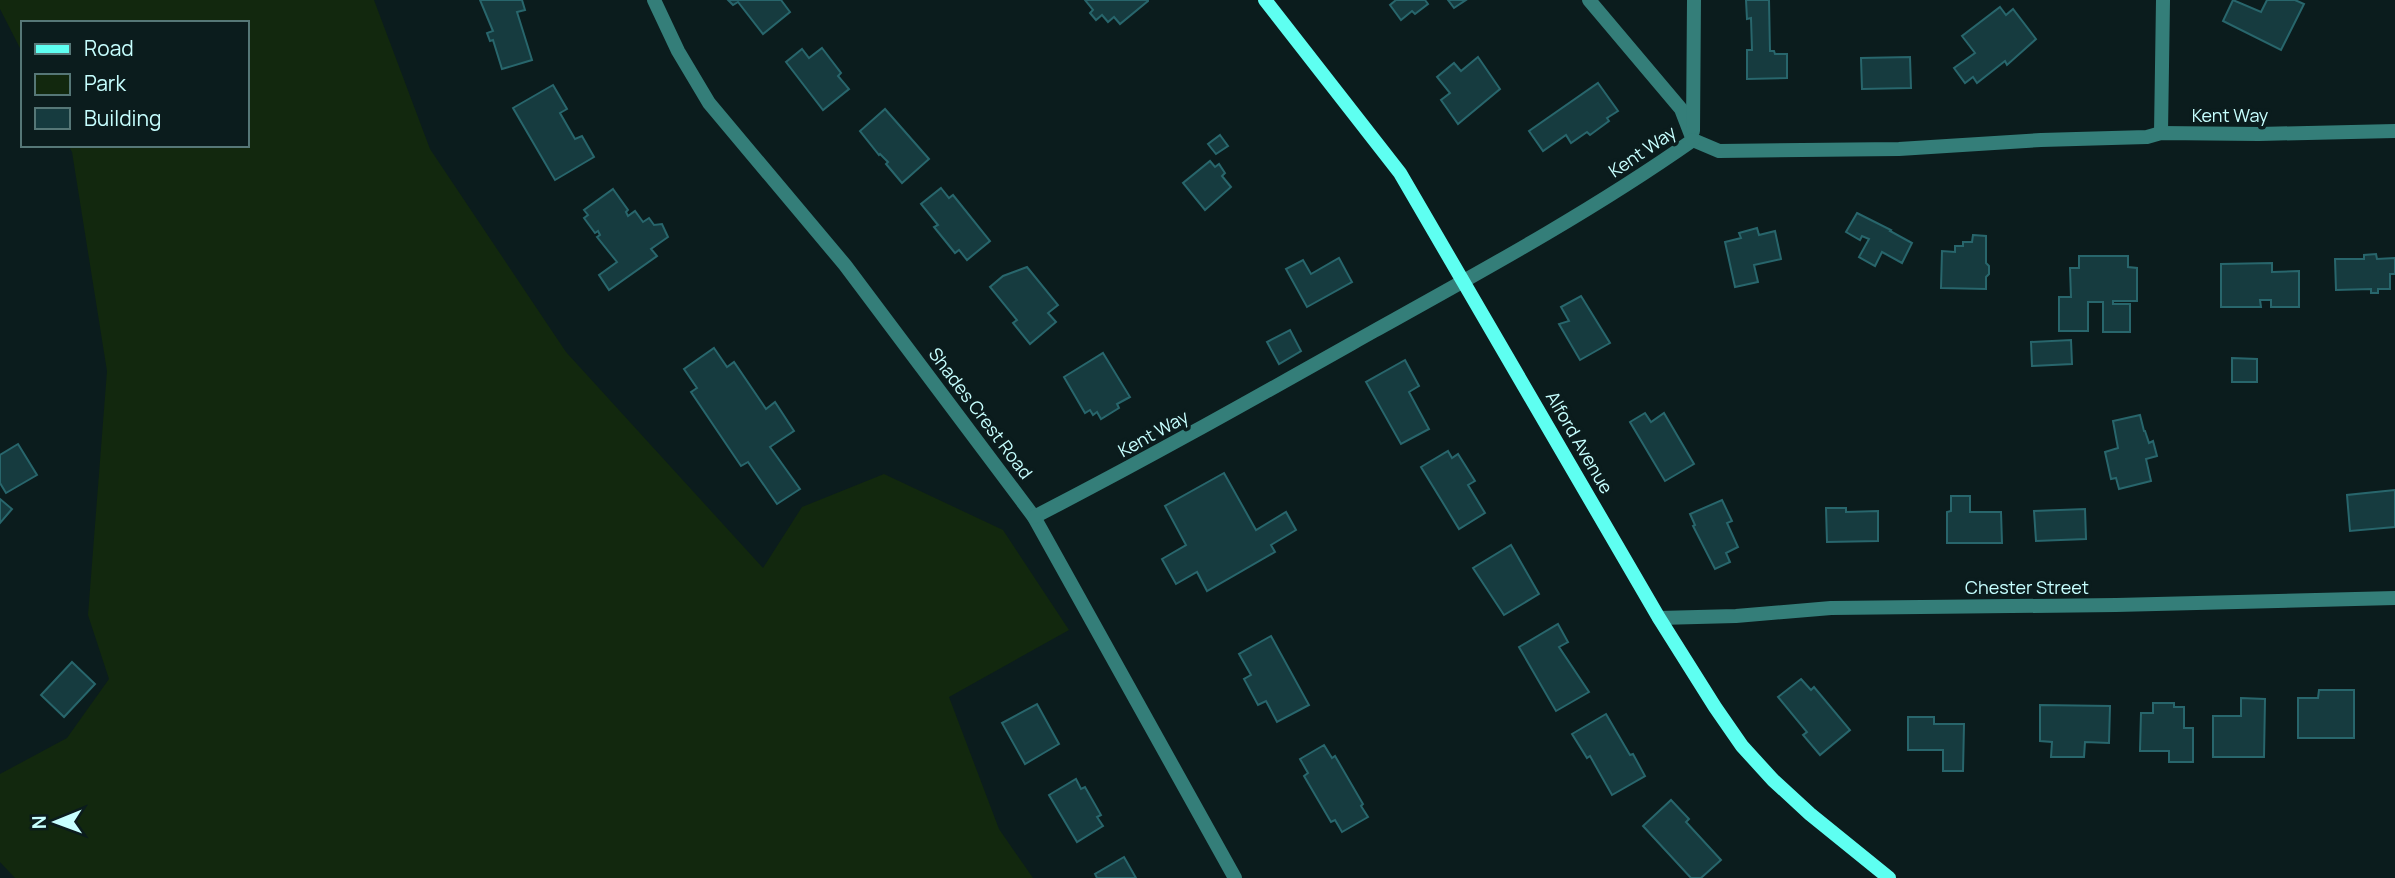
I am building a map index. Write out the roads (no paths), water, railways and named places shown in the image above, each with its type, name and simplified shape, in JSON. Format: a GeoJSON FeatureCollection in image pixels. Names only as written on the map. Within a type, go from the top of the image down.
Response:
{"type":"FeatureCollection","features":[{"type":"Feature","properties":{"kind":"street","name":"Shades Crest Road"},"geometry":{"type":"LineString","coordinates":[[654,0],[678,51],[709,103],[845,265],[1034,517],[1235,878]]}},
{"type":"Feature","properties":{"kind":"street","name":"Alford Avenue"},"geometry":{"type":"LineString","coordinates":[[1265,0],[1400,173],[1659,618],[1742,746],[1773,780],[1810,814],[1889,878]]}},
{"type":"Feature","properties":{"kind":"street"},"geometry":{"type":"LineString","coordinates":[[1589,0],[1681,109],[1693,140]]}},
{"type":"Feature","properties":{"kind":"street"},"geometry":{"type":"LineString","coordinates":[[1693,140],[1694,0]]}},
{"type":"Feature","properties":{"kind":"street"},"geometry":{"type":"LineString","coordinates":[[2161,133],[2163,0]]}},
{"type":"Feature","properties":{"kind":"street","name":"Kent Way"},"geometry":{"type":"LineString","coordinates":[[1034,517],[1178,441],[1464,281],[1629,185],[1693,140],[1719,151],[1899,149],[2147,137],[2161,133],[2395,131]]}},
{"type":"Feature","properties":{"kind":"street","name":"Chester Street"},"geometry":{"type":"LineString","coordinates":[[1659,618],[1736,616],[1831,608],[2395,598]]}}]}
